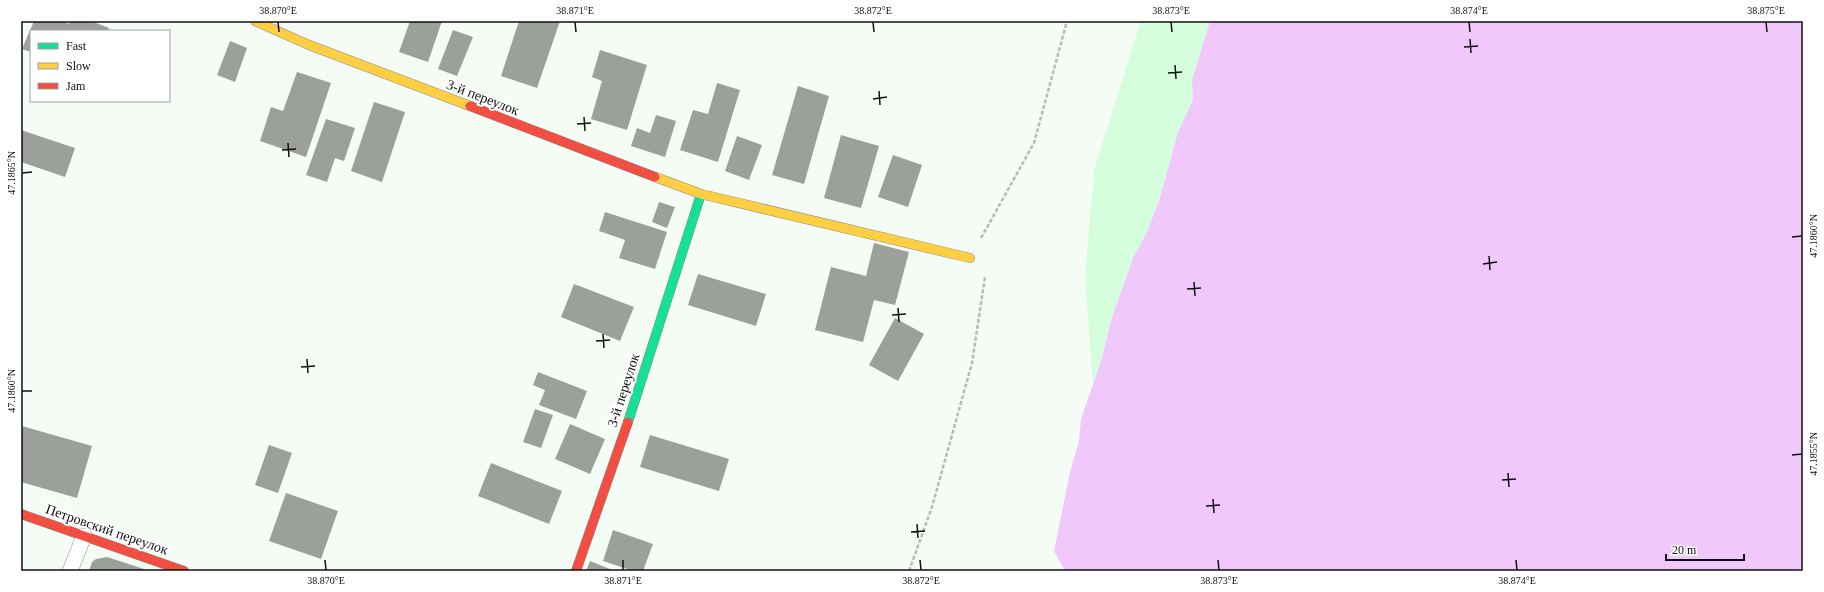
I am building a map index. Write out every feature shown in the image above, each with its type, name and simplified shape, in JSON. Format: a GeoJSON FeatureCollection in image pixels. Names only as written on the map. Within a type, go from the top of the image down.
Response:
{"type":"FeatureCollection","features":[{"type":"Feature","properties":{"kind":"street","name":"3-й переулок"},"geometry":{"type":"LineString","coordinates":[[256,21],[310,45],[701,194],[970,258]]}},
{"type":"Feature","properties":{"kind":"street","name":"3-й переулок"},"geometry":{"type":"LineString","coordinates":[[576,571],[636,397],[701,194]]}},
{"type":"Feature","properties":{"kind":"street","name":"Петровский переулок"},"geometry":{"type":"LineString","coordinates":[[21,514],[184,571]]}},
{"type":"Feature","properties":{"kind":"lane"},"geometry":{"type":"LineString","coordinates":[[70,571],[84,536]]}},
{"type":"Feature","properties":{"kind":"path"},"geometry":{"type":"LineString","coordinates":[[909,571],[932,507],[972,363],[986,278],[970,258],[1034,143],[1066,21]]}},
{"type":"Feature","properties":{"kind":"sand"},"geometry":{"type":"Polygon","coordinates":[[[1141,21],[1210,21],[1192,80],[1193,100],[1178,132],[1159,201],[1146,234],[1133,258],[1111,320],[1102,358],[1093,383],[1085,277],[1094,170],[1141,21]]]}},
{"type":"Feature","properties":{"kind":"shaded area"},"geometry":{"type":"Polygon","coordinates":[[[1210,21],[1803,21],[1803,571],[1065,571],[1054,551],[1070,472],[1079,441],[1081,419],[1102,358],[1111,320],[1133,258],[1146,234],[1159,201],[1178,132],[1193,100],[1192,80],[1210,21]]]}},
{"type":"Feature","properties":{"kind":"building"},"geometry":{"type":"Polygon","coordinates":[[[34,21],[62,21],[69,24],[70,21],[91,21],[109,28],[108,30],[30,30],[34,21]]]}},
{"type":"Feature","properties":{"kind":"building"},"geometry":{"type":"Polygon","coordinates":[[[410,21],[442,21],[428,62],[399,52],[410,21]]]}},
{"type":"Feature","properties":{"kind":"building"},"geometry":{"type":"Polygon","coordinates":[[[519,21],[560,21],[537,88],[501,76],[519,21]]]}},
{"type":"Feature","properties":{"kind":"building"},"geometry":{"type":"Polygon","coordinates":[[[30,30],[30,52],[22,49],[30,30]]]}},
{"type":"Feature","properties":{"kind":"building"},"geometry":{"type":"Polygon","coordinates":[[[453,30],[473,37],[457,76],[438,69],[453,30]]]}},
{"type":"Feature","properties":{"kind":"building"},"geometry":{"type":"Polygon","coordinates":[[[230,41],[247,48],[235,82],[217,75],[230,41]]]}},
{"type":"Feature","properties":{"kind":"building"},"geometry":{"type":"Polygon","coordinates":[[[600,50],[647,65],[627,130],[591,119],[602,81],[592,77],[600,50]]]}},
{"type":"Feature","properties":{"kind":"building"},"geometry":{"type":"Polygon","coordinates":[[[297,72],[331,83],[306,157],[260,141],[271,107],[283,111],[297,72]]]}},
{"type":"Feature","properties":{"kind":"building"},"geometry":{"type":"Polygon","coordinates":[[[717,83],[740,90],[718,162],[680,150],[693,110],[708,114],[717,83]]]}},
{"type":"Feature","properties":{"kind":"building"},"geometry":{"type":"Polygon","coordinates":[[[798,86],[829,96],[804,184],[772,175],[798,86]]]}},
{"type":"Feature","properties":{"kind":"building"},"geometry":{"type":"Polygon","coordinates":[[[374,102],[405,112],[382,182],[351,171],[374,102]]]}},
{"type":"Feature","properties":{"kind":"building"},"geometry":{"type":"Polygon","coordinates":[[[656,115],[676,121],[665,157],[631,146],[637,128],[650,133],[656,115]]]}},
{"type":"Feature","properties":{"kind":"building"},"geometry":{"type":"Polygon","coordinates":[[[326,119],[355,128],[344,161],[335,158],[327,182],[306,175],[326,119]]]}},
{"type":"Feature","properties":{"kind":"building"},"geometry":{"type":"Polygon","coordinates":[[[21,130],[75,148],[65,177],[21,162],[21,130]]]}},
{"type":"Feature","properties":{"kind":"building"},"geometry":{"type":"Polygon","coordinates":[[[841,135],[879,146],[861,208],[824,198],[841,135]]]}},
{"type":"Feature","properties":{"kind":"building"},"geometry":{"type":"Polygon","coordinates":[[[737,136],[762,145],[749,180],[725,171],[737,136]]]}},
{"type":"Feature","properties":{"kind":"building"},"geometry":{"type":"Polygon","coordinates":[[[893,155],[922,165],[908,207],[878,197],[893,155]]]}},
{"type":"Feature","properties":{"kind":"building"},"geometry":{"type":"Polygon","coordinates":[[[659,202],[675,207],[667,228],[652,222],[659,202]]]}},
{"type":"Feature","properties":{"kind":"building"},"geometry":{"type":"Polygon","coordinates":[[[605,212],[667,232],[655,269],[619,258],[625,240],[599,231],[605,212]]]}},
{"type":"Feature","properties":{"kind":"building"},"geometry":{"type":"Polygon","coordinates":[[[874,243],[909,252],[895,305],[874,300],[863,342],[815,330],[831,267],[866,276],[874,243]]]}},
{"type":"Feature","properties":{"kind":"building"},"geometry":{"type":"Polygon","coordinates":[[[698,274],[766,294],[756,326],[688,305],[698,274]]]}},
{"type":"Feature","properties":{"kind":"building"},"geometry":{"type":"Polygon","coordinates":[[[574,284],[634,307],[620,341],[561,317],[574,284]]]}},
{"type":"Feature","properties":{"kind":"building"},"geometry":{"type":"Polygon","coordinates":[[[895,318],[924,334],[898,381],[869,365],[895,318]]]}},
{"type":"Feature","properties":{"kind":"building"},"geometry":{"type":"Polygon","coordinates":[[[538,372],[587,391],[576,419],[539,405],[545,390],[533,385],[538,372]]]}},
{"type":"Feature","properties":{"kind":"building"},"geometry":{"type":"Polygon","coordinates":[[[535,409],[553,415],[541,448],[523,442],[535,409]]]}},
{"type":"Feature","properties":{"kind":"building"},"geometry":{"type":"Polygon","coordinates":[[[570,424],[605,439],[590,474],[555,459],[570,424]]]}},
{"type":"Feature","properties":{"kind":"building"},"geometry":{"type":"Polygon","coordinates":[[[22,426],[92,446],[77,498],[21,482],[22,426]]]}},
{"type":"Feature","properties":{"kind":"building"},"geometry":{"type":"Polygon","coordinates":[[[650,435],[729,459],[719,491],[640,467],[650,435]]]}},
{"type":"Feature","properties":{"kind":"building"},"geometry":{"type":"Polygon","coordinates":[[[269,445],[292,453],[278,493],[255,485],[269,445]]]}},
{"type":"Feature","properties":{"kind":"building"},"geometry":{"type":"Polygon","coordinates":[[[491,463],[562,491],[549,524],[478,496],[491,463]]]}},
{"type":"Feature","properties":{"kind":"building"},"geometry":{"type":"Polygon","coordinates":[[[286,493],[338,511],[321,559],[269,541],[286,493]]]}},
{"type":"Feature","properties":{"kind":"building"},"geometry":{"type":"Polygon","coordinates":[[[613,530],[653,544],[643,571],[633,571],[603,561],[613,530]]]}},
{"type":"Feature","properties":{"kind":"building"},"geometry":{"type":"Polygon","coordinates":[[[107,557],[144,569],[144,571],[89,571],[92,562],[96,559],[107,557]]]}},
{"type":"Feature","properties":{"kind":"building"},"geometry":{"type":"Polygon","coordinates":[[[590,561],[615,571],[586,571],[590,561]]]}},
{"type":"Feature","properties":{"kind":"traffic: fast"},"geometry":{"type":"LineString","coordinates":[[628,422],[701,194]]}},
{"type":"Feature","properties":{"kind":"traffic: slow"},"geometry":{"type":"LineString","coordinates":[[255,21],[309,45],[470,106]]}},
{"type":"Feature","properties":{"kind":"traffic: slow"},"geometry":{"type":"LineString","coordinates":[[655,177],[701,194],[970,258]]}},
{"type":"Feature","properties":{"kind":"traffic: jam"},"geometry":{"type":"LineString","coordinates":[[470,106],[655,177]]}},
{"type":"Feature","properties":{"kind":"traffic: jam"},"geometry":{"type":"LineString","coordinates":[[576,571],[628,422]]}},
{"type":"Feature","properties":{"kind":"traffic: jam"},"geometry":{"type":"LineString","coordinates":[[21,514],[184,571]]}}]}
